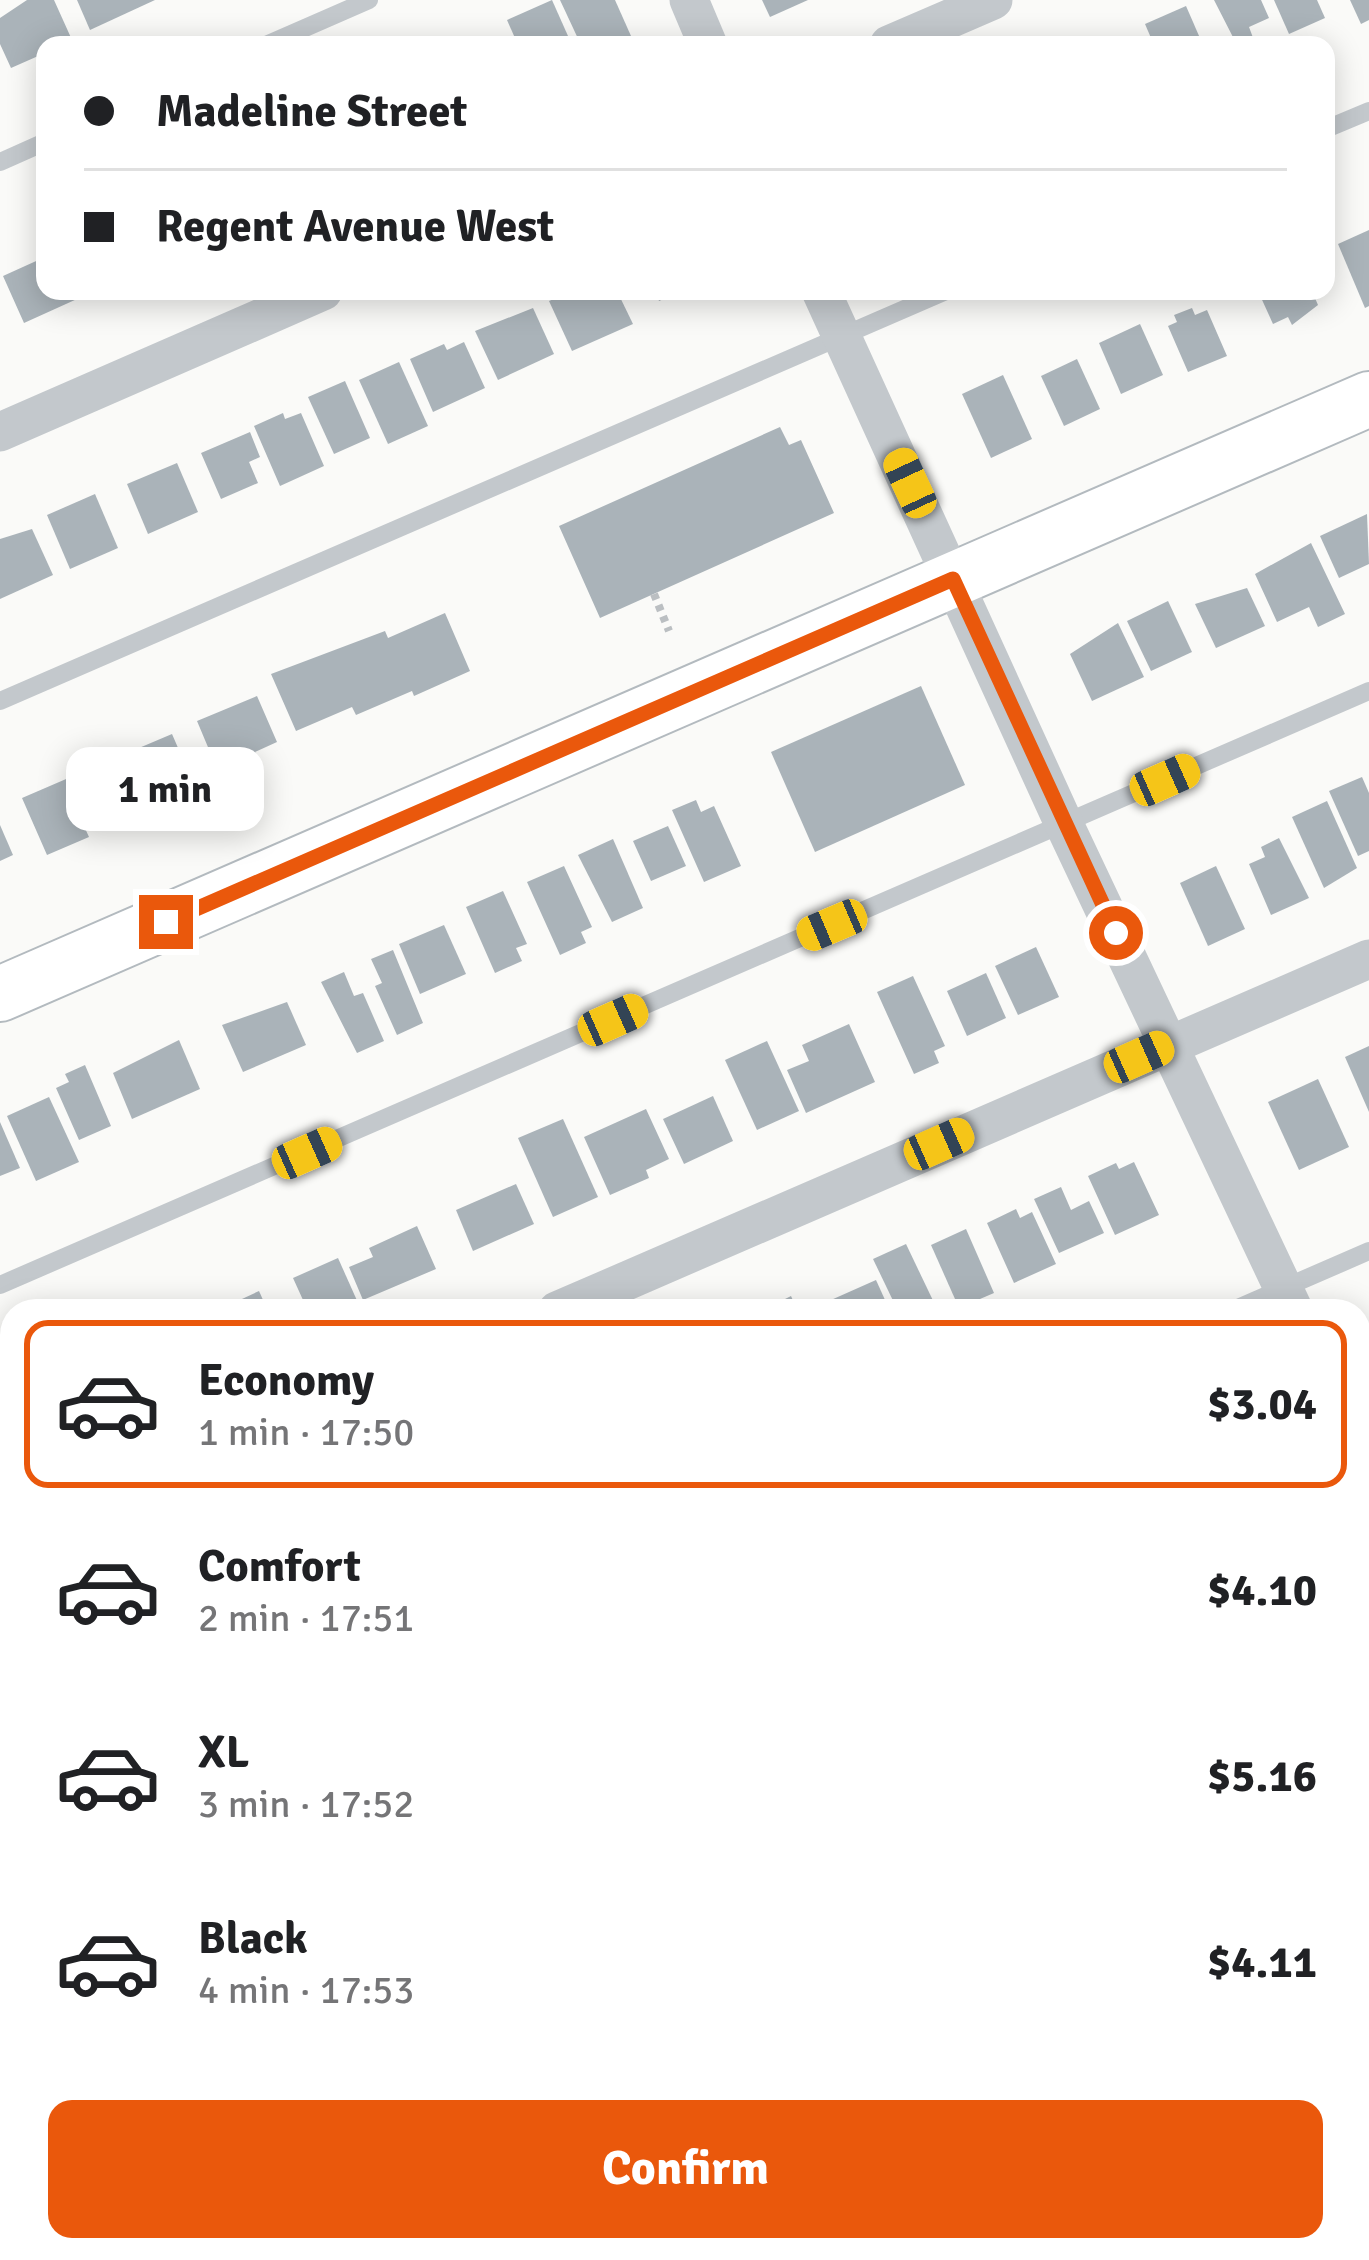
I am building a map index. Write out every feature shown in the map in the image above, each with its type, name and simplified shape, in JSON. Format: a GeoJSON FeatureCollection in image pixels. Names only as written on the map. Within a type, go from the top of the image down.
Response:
{"type":"FeatureCollection","features":[{"type":"Feature","properties":{"kind":"main road"},"geometry":{"type":"LineString","coordinates":[[0,994],[1369,399]]}},
{"type":"Feature","properties":{"kind":"street"},"geometry":{"type":"LineString","coordinates":[[689,0],[704,36]]}},
{"type":"Feature","properties":{"kind":"street"},"geometry":{"type":"LineString","coordinates":[[910,36],[993,0]]}},
{"type":"Feature","properties":{"kind":"street"},"geometry":{"type":"LineString","coordinates":[[0,432],[302,300]]}},
{"type":"Feature","properties":{"kind":"street"},"geometry":{"type":"LineString","coordinates":[[825,300],[1064,824],[1289,1299]]}},
{"type":"Feature","properties":{"kind":"street"},"geometry":{"type":"LineString","coordinates":[[585,1299],[1369,959]]}},
{"type":"Feature","properties":{"kind":"lane"},"geometry":{"type":"LineString","coordinates":[[287,36],[369,0]]}},
{"type":"Feature","properties":{"kind":"lane"},"geometry":{"type":"LineString","coordinates":[[1335,125],[1369,111]]}},
{"type":"Feature","properties":{"kind":"lane"},"geometry":{"type":"LineString","coordinates":[[0,162],[36,146]]}},
{"type":"Feature","properties":{"kind":"lane"},"geometry":{"type":"LineString","coordinates":[[0,700],[925,300]]}},
{"type":"Feature","properties":{"kind":"lane"},"geometry":{"type":"LineString","coordinates":[[0,1286],[1369,692]]}},
{"type":"Feature","properties":{"kind":"lane"},"geometry":{"type":"LineString","coordinates":[[1291,1299],[1369,1251]]}},
{"type":"Feature","properties":{"kind":"path"},"geometry":{"type":"LineString","coordinates":[[654,594],[669,631]]}},
{"type":"Feature","properties":{"kind":"building"},"geometry":{"type":"Polygon","coordinates":[[[27,0],[54,0],[70,36],[36,36],[36,57],[11,68],[0,44],[0,18],[27,0]]]}},
{"type":"Feature","properties":{"kind":"building"},"geometry":{"type":"Polygon","coordinates":[[[77,0],[155,0],[90,30],[77,0]]]}},
{"type":"Feature","properties":{"kind":"building"},"geometry":{"type":"Polygon","coordinates":[[[552,0],[568,36],[514,36],[507,20],[552,0]]]}},
{"type":"Feature","properties":{"kind":"building"},"geometry":{"type":"Polygon","coordinates":[[[560,0],[615,0],[631,36],[577,36],[560,0]]]}},
{"type":"Feature","properties":{"kind":"building"},"geometry":{"type":"Polygon","coordinates":[[[762,0],[808,0],[770,17],[762,0]]]}},
{"type":"Feature","properties":{"kind":"building"},"geometry":{"type":"Polygon","coordinates":[[[1214,0],[1261,0],[1269,18],[1249,27],[1252,36],[1232,36],[1214,0]]]}},
{"type":"Feature","properties":{"kind":"building"},"geometry":{"type":"Polygon","coordinates":[[[1274,0],[1317,0],[1325,18],[1289,34],[1274,0]]]}},
{"type":"Feature","properties":{"kind":"building"},"geometry":{"type":"Polygon","coordinates":[[[1350,0],[1369,0],[1369,20],[1361,24],[1350,0]]]}},
{"type":"Feature","properties":{"kind":"building"},"geometry":{"type":"Polygon","coordinates":[[[1186,6],[1199,36],[1150,36],[1145,24],[1186,6]]]}},
{"type":"Feature","properties":{"kind":"building"},"geometry":{"type":"Polygon","coordinates":[[[1369,230],[1369,306],[1365,308],[1338,244],[1369,230]]]}},
{"type":"Feature","properties":{"kind":"building"},"geometry":{"type":"Polygon","coordinates":[[[36,261],[36,300],[75,300],[24,323],[3,276],[36,261]]]}},
{"type":"Feature","properties":{"kind":"building"},"geometry":{"type":"Polygon","coordinates":[[[621,300],[633,324],[572,351],[549,301],[621,300]]]}},
{"type":"Feature","properties":{"kind":"building"},"geometry":{"type":"Polygon","coordinates":[[[1262,300],[1316,300],[1318,305],[1292,325],[1288,317],[1273,324],[1262,300]]]}},
{"type":"Feature","properties":{"kind":"building"},"geometry":{"type":"Polygon","coordinates":[[[533,308],[554,354],[498,380],[475,331],[533,308]]]}},
{"type":"Feature","properties":{"kind":"building"},"geometry":{"type":"Polygon","coordinates":[[[1192,308],[1195,315],[1207,310],[1227,356],[1188,372],[1168,326],[1177,322],[1174,315],[1192,308]]]}},
{"type":"Feature","properties":{"kind":"building"},"geometry":{"type":"Polygon","coordinates":[[[1140,324],[1163,375],[1121,394],[1099,343],[1140,324]]]}},
{"type":"Feature","properties":{"kind":"building"},"geometry":{"type":"Polygon","coordinates":[[[464,342],[485,388],[433,412],[410,359],[444,344],[447,350],[464,342]]]}},
{"type":"Feature","properties":{"kind":"building"},"geometry":{"type":"Polygon","coordinates":[[[1077,359],[1100,409],[1064,426],[1041,376],[1077,359]]]}},
{"type":"Feature","properties":{"kind":"building"},"geometry":{"type":"Polygon","coordinates":[[[399,362],[428,426],[388,444],[359,380],[399,362]]]}},
{"type":"Feature","properties":{"kind":"building"},"geometry":{"type":"Polygon","coordinates":[[[1003,375],[1032,439],[991,458],[962,394],[1003,375]]]}},
{"type":"Feature","properties":{"kind":"building"},"geometry":{"type":"Polygon","coordinates":[[[345,381],[370,438],[334,454],[308,397],[345,381]]]}},
{"type":"Feature","properties":{"kind":"building"},"geometry":{"type":"Polygon","coordinates":[[[283,413],[285,419],[301,413],[324,466],[280,486],[254,426],[283,413]]]}},
{"type":"Feature","properties":{"kind":"building"},"geometry":{"type":"Polygon","coordinates":[[[780,427],[789,445],[801,440],[834,513],[600,618],[559,526],[780,427]]]}},
{"type":"Feature","properties":{"kind":"building"},"geometry":{"type":"Polygon","coordinates":[[[250,432],[260,457],[249,462],[258,483],[221,499],[201,453],[250,432]]]}},
{"type":"Feature","properties":{"kind":"building"},"geometry":{"type":"Polygon","coordinates":[[[177,463],[198,512],[148,534],[127,484],[177,463]]]}},
{"type":"Feature","properties":{"kind":"building"},"geometry":{"type":"Polygon","coordinates":[[[95,494],[118,548],[70,569],[47,515],[95,494]]]}},
{"type":"Feature","properties":{"kind":"building"},"geometry":{"type":"Polygon","coordinates":[[[1367,514],[1369,564],[1339,578],[1320,536],[1367,514]]]}},
{"type":"Feature","properties":{"kind":"building"},"geometry":{"type":"Polygon","coordinates":[[[32,529],[53,575],[0,599],[0,539],[32,529]]]}},
{"type":"Feature","properties":{"kind":"building"},"geometry":{"type":"Polygon","coordinates":[[[1311,543],[1345,614],[1318,627],[1309,607],[1277,622],[1255,574],[1311,543]]]}},
{"type":"Feature","properties":{"kind":"building"},"geometry":{"type":"Polygon","coordinates":[[[1247,588],[1265,626],[1216,648],[1195,604],[1247,588]]]}},
{"type":"Feature","properties":{"kind":"building"},"geometry":{"type":"Polygon","coordinates":[[[1168,601],[1192,652],[1151,671],[1127,621],[1168,601]]]}},
{"type":"Feature","properties":{"kind":"building"},"geometry":{"type":"Polygon","coordinates":[[[445,613],[470,671],[414,696],[412,691],[356,715],[352,707],[296,731],[271,674],[385,631],[388,638],[445,613]]]}},
{"type":"Feature","properties":{"kind":"building"},"geometry":{"type":"Polygon","coordinates":[[[1118,623],[1144,677],[1092,701],[1070,654],[1118,623]]]}},
{"type":"Feature","properties":{"kind":"building"},"geometry":{"type":"Polygon","coordinates":[[[921,686],[965,785],[815,852],[771,752],[921,686]]]}},
{"type":"Feature","properties":{"kind":"building"},"geometry":{"type":"Polygon","coordinates":[[[257,696],[277,742],[255,752],[260,763],[221,778],[197,721],[257,696]]]}},
{"type":"Feature","properties":{"kind":"building"},"geometry":{"type":"Polygon","coordinates":[[[172,734],[192,780],[169,790],[174,801],[130,819],[106,762],[172,734]]]}},
{"type":"Feature","properties":{"kind":"building"},"geometry":{"type":"Polygon","coordinates":[[[87,770],[107,816],[84,826],[89,837],[47,855],[22,798],[87,770]]]}},
{"type":"Feature","properties":{"kind":"building"},"geometry":{"type":"Polygon","coordinates":[[[1362,777],[1369,793],[1369,851],[1358,856],[1329,791],[1362,777]]]}},
{"type":"Feature","properties":{"kind":"building"},"geometry":{"type":"Polygon","coordinates":[[[696,800],[701,812],[714,806],[741,866],[704,882],[672,810],[696,800]]]}},
{"type":"Feature","properties":{"kind":"building"},"geometry":{"type":"Polygon","coordinates":[[[1327,801],[1357,868],[1324,888],[1292,817],[1327,801]]]}},
{"type":"Feature","properties":{"kind":"building"},"geometry":{"type":"Polygon","coordinates":[[[0,825],[13,855],[0,861],[0,825]]]}},
{"type":"Feature","properties":{"kind":"building"},"geometry":{"type":"Polygon","coordinates":[[[668,826],[686,866],[651,881],[633,841],[668,826]]]}},
{"type":"Feature","properties":{"kind":"building"},"geometry":{"type":"Polygon","coordinates":[[[1279,838],[1309,898],[1271,915],[1249,864],[1265,857],[1261,847],[1279,838]]]}},
{"type":"Feature","properties":{"kind":"building"},"geometry":{"type":"Polygon","coordinates":[[[613,839],[643,908],[612,922],[578,855],[613,839]]]}},
{"type":"Feature","properties":{"kind":"building"},"geometry":{"type":"Polygon","coordinates":[[[564,866],[592,927],[581,932],[586,943],[560,955],[527,882],[564,866]]]}},
{"type":"Feature","properties":{"kind":"building"},"geometry":{"type":"Polygon","coordinates":[[[1216,866],[1245,929],[1208,946],[1180,883],[1216,866]]]}},
{"type":"Feature","properties":{"kind":"building"},"geometry":{"type":"Polygon","coordinates":[[[503,891],[527,944],[516,948],[522,961],[495,973],[466,907],[503,891]]]}},
{"type":"Feature","properties":{"kind":"building"},"geometry":{"type":"Polygon","coordinates":[[[444,925],[466,974],[420,994],[399,944],[444,925]]]}},
{"type":"Feature","properties":{"kind":"building"},"geometry":{"type":"Polygon","coordinates":[[[1036,947],[1059,997],[1018,1015],[995,966],[1036,947]]]}},
{"type":"Feature","properties":{"kind":"building"},"geometry":{"type":"Polygon","coordinates":[[[393,950],[423,1023],[397,1035],[375,986],[382,983],[371,959],[393,950]]]}},
{"type":"Feature","properties":{"kind":"building"},"geometry":{"type":"Polygon","coordinates":[[[344,972],[354,996],[363,993],[384,1041],[357,1053],[321,982],[344,972]]]}},
{"type":"Feature","properties":{"kind":"building"},"geometry":{"type":"Polygon","coordinates":[[[986,973],[1006,1018],[967,1036],[947,991],[986,973]]]}},
{"type":"Feature","properties":{"kind":"building"},"geometry":{"type":"Polygon","coordinates":[[[913,976],[945,1046],[934,1051],[939,1063],[914,1074],[877,992],[913,976]]]}},
{"type":"Feature","properties":{"kind":"building"},"geometry":{"type":"Polygon","coordinates":[[[287,1002],[306,1045],[243,1072],[222,1025],[287,1002]]]}},
{"type":"Feature","properties":{"kind":"building"},"geometry":{"type":"Polygon","coordinates":[[[849,1024],[875,1082],[806,1113],[787,1070],[809,1061],[802,1045],[849,1024]]]}},
{"type":"Feature","properties":{"kind":"building"},"geometry":{"type":"Polygon","coordinates":[[[179,1040],[200,1089],[132,1119],[113,1073],[179,1040]]]}},
{"type":"Feature","properties":{"kind":"building"},"geometry":{"type":"Polygon","coordinates":[[[767,1041],[799,1111],[757,1130],[725,1060],[767,1041]]]}},
{"type":"Feature","properties":{"kind":"building"},"geometry":{"type":"Polygon","coordinates":[[[1369,1046],[1369,1112],[1345,1057],[1369,1046]]]}},
{"type":"Feature","properties":{"kind":"building"},"geometry":{"type":"Polygon","coordinates":[[[85,1065],[111,1126],[79,1140],[56,1088],[69,1082],[65,1074],[85,1065]]]}},
{"type":"Feature","properties":{"kind":"building"},"geometry":{"type":"Polygon","coordinates":[[[1318,1079],[1349,1147],[1299,1170],[1268,1102],[1318,1079]]]}},
{"type":"Feature","properties":{"kind":"building"},"geometry":{"type":"Polygon","coordinates":[[[713,1096],[733,1141],[684,1164],[663,1119],[713,1096]]]}},
{"type":"Feature","properties":{"kind":"building"},"geometry":{"type":"Polygon","coordinates":[[[49,1097],[79,1162],[36,1181],[7,1116],[49,1097]]]}},
{"type":"Feature","properties":{"kind":"building"},"geometry":{"type":"Polygon","coordinates":[[[646,1109],[669,1159],[646,1170],[649,1178],[610,1195],[584,1137],[646,1109]]]}},
{"type":"Feature","properties":{"kind":"building"},"geometry":{"type":"Polygon","coordinates":[[[563,1119],[598,1197],[553,1217],[518,1138],[563,1119]]]}},
{"type":"Feature","properties":{"kind":"building"},"geometry":{"type":"Polygon","coordinates":[[[0,1122],[20,1168],[0,1176],[0,1122]]]}},
{"type":"Feature","properties":{"kind":"building"},"geometry":{"type":"Polygon","coordinates":[[[1134,1162],[1159,1215],[1115,1235],[1088,1176],[1116,1163],[1119,1169],[1134,1162]]]}},
{"type":"Feature","properties":{"kind":"building"},"geometry":{"type":"Polygon","coordinates":[[[516,1184],[534,1224],[473,1251],[456,1210],[516,1184]]]}},
{"type":"Feature","properties":{"kind":"building"},"geometry":{"type":"Polygon","coordinates":[[[1061,1187],[1071,1210],[1089,1201],[1104,1233],[1059,1253],[1034,1199],[1061,1187]]]}},
{"type":"Feature","properties":{"kind":"building"},"geometry":{"type":"Polygon","coordinates":[[[1016,1209],[1020,1218],[1032,1212],[1056,1264],[1014,1283],[987,1223],[1016,1209]]]}},
{"type":"Feature","properties":{"kind":"building"},"geometry":{"type":"Polygon","coordinates":[[[417,1226],[436,1269],[363,1299],[349,1267],[373,1257],[369,1248],[417,1226]]]}},
{"type":"Feature","properties":{"kind":"building"},"geometry":{"type":"Polygon","coordinates":[[[966,1229],[994,1293],[980,1299],[955,1299],[931,1245],[966,1229]]]}},
{"type":"Feature","properties":{"kind":"building"},"geometry":{"type":"Polygon","coordinates":[[[906,1244],[932,1299],[892,1299],[873,1259],[906,1244]]]}},
{"type":"Feature","properties":{"kind":"building"},"geometry":{"type":"Polygon","coordinates":[[[338,1258],[356,1299],[303,1299],[293,1278],[338,1258]]]}},
{"type":"Feature","properties":{"kind":"building"},"geometry":{"type":"Polygon","coordinates":[[[876,1280],[885,1299],[833,1299],[876,1280]]]}},
{"type":"Feature","properties":{"kind":"route"},"geometry":{"type":"LineString","coordinates":[[166,922],[953,579],[1116,933]]}}]}
